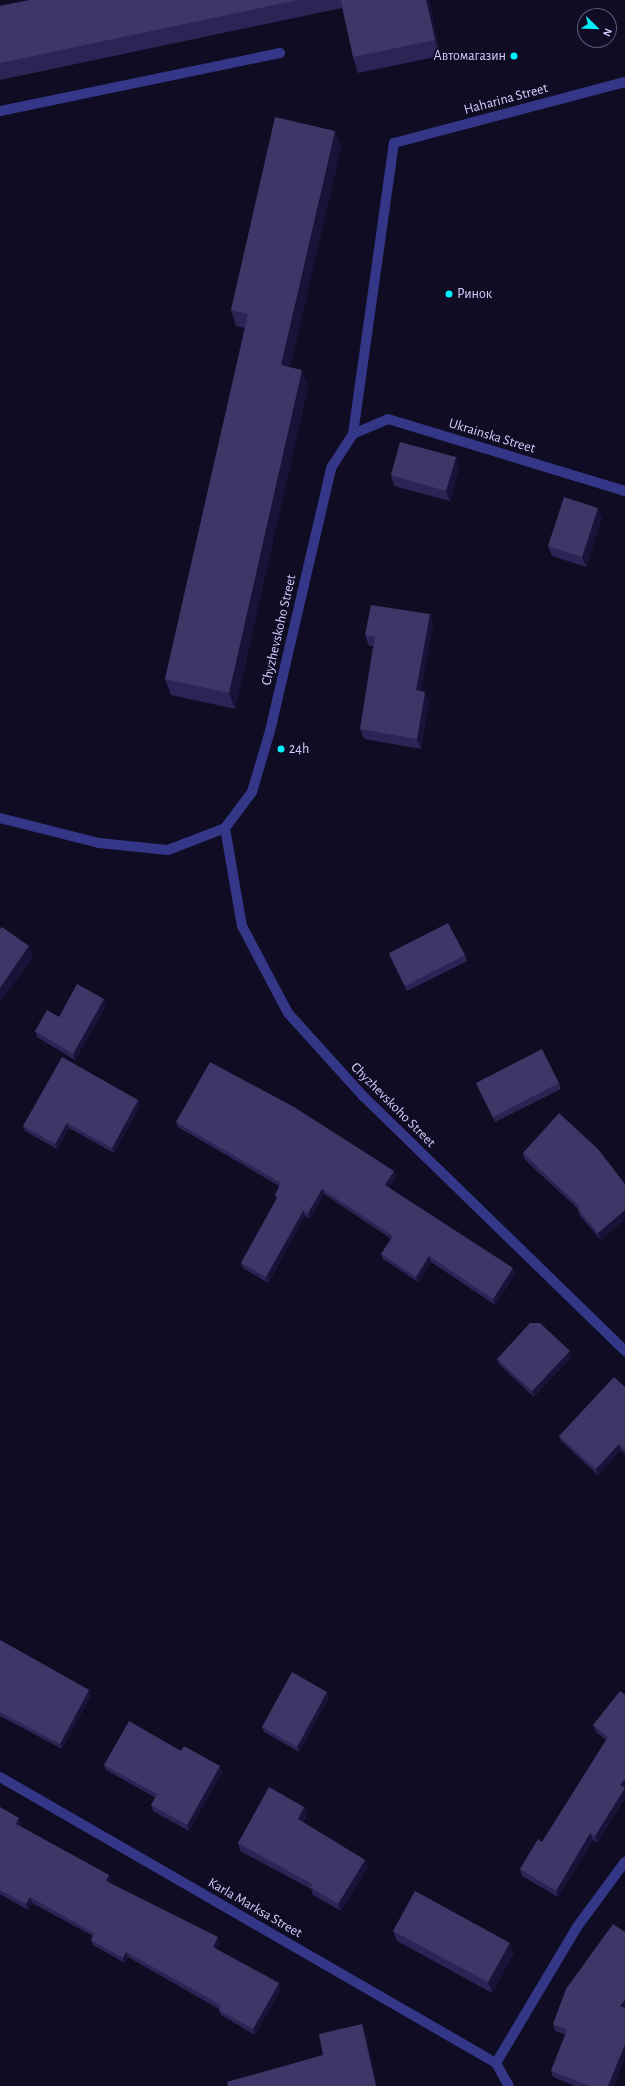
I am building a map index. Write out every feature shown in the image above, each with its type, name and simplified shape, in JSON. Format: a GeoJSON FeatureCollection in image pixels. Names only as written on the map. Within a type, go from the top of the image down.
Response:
{"type":"FeatureCollection","features":[{"type":"Feature","properties":{"kind":"street"},"geometry":{"type":"LineString","coordinates":[[0,112],[280,53]]}},
{"type":"Feature","properties":{"kind":"street","name":"Haharina Street"},"geometry":{"type":"LineString","coordinates":[[353,434],[394,143],[625,82]]}},
{"type":"Feature","properties":{"kind":"street","name":"Ukrainska Street"},"geometry":{"type":"LineString","coordinates":[[353,434],[388,419],[625,491]]}},
{"type":"Feature","properties":{"kind":"street","name":"Chyzhevskoho Street"},"geometry":{"type":"LineString","coordinates":[[353,434],[331,468],[270,731],[252,792],[225,828],[242,926],[288,1012],[363,1096],[625,1351]]}},
{"type":"Feature","properties":{"kind":"street"},"geometry":{"type":"LineString","coordinates":[[0,818],[99,843],[168,850],[225,828]]}},
{"type":"Feature","properties":{"kind":"street","name":"Karla Marksa Street"},"geometry":{"type":"LineString","coordinates":[[0,1777],[496,2064],[509,2086]]}},
{"type":"Feature","properties":{"kind":"street"},"geometry":{"type":"LineString","coordinates":[[496,2064],[576,1927],[625,1862]]}},
{"type":"Feature","properties":{"kind":"building"},"geometry":{"type":"Polygon","coordinates":[[[30,0],[298,0],[0,63],[0,6],[30,0]]]}},
{"type":"Feature","properties":{"kind":"building"},"geometry":{"type":"Polygon","coordinates":[[[341,0],[426,0],[435,40],[353,57],[341,0]]]}},
{"type":"Feature","properties":{"kind":"building"},"geometry":{"type":"Polygon","coordinates":[[[275,117],[335,131],[281,365],[302,370],[229,693],[165,679],[248,314],[231,310],[275,117]]]}},
{"type":"Feature","properties":{"kind":"building"},"geometry":{"type":"Polygon","coordinates":[[[400,442],[456,457],[446,491],[391,475],[400,442]]]}},
{"type":"Feature","properties":{"kind":"building"},"geometry":{"type":"Polygon","coordinates":[[[564,497],[598,508],[582,557],[548,546],[564,497]]]}},
{"type":"Feature","properties":{"kind":"building"},"geometry":{"type":"Polygon","coordinates":[[[371,605],[430,614],[416,690],[425,692],[417,739],[360,729],[375,637],[365,635],[371,605]]]}},
{"type":"Feature","properties":{"kind":"building"},"geometry":{"type":"Polygon","coordinates":[[[448,923],[465,955],[405,986],[389,953],[448,923]]]}},
{"type":"Feature","properties":{"kind":"building"},"geometry":{"type":"Polygon","coordinates":[[[2,927],[29,946],[0,988],[0,929],[2,927]]]}},
{"type":"Feature","properties":{"kind":"building"},"geometry":{"type":"Polygon","coordinates":[[[77,984],[104,999],[73,1054],[35,1031],[47,1010],[59,1017],[77,984]]]}},
{"type":"Feature","properties":{"kind":"building"},"geometry":{"type":"Polygon","coordinates":[[[542,1049],[559,1083],[493,1117],[476,1083],[542,1049]]]}},
{"type":"Feature","properties":{"kind":"building"},"geometry":{"type":"Polygon","coordinates":[[[62,1057],[138,1100],[112,1148],[67,1123],[55,1144],[23,1126],[62,1057]]]}},
{"type":"Feature","properties":{"kind":"building"},"geometry":{"type":"Polygon","coordinates":[[[210,1062],[294,1107],[394,1171],[385,1185],[513,1268],[493,1299],[429,1256],[416,1277],[381,1254],[393,1236],[322,1189],[308,1213],[303,1211],[266,1277],[241,1263],[278,1197],[275,1195],[281,1183],[176,1122],[210,1062]]]}},
{"type":"Feature","properties":{"kind":"building"},"geometry":{"type":"Polygon","coordinates":[[[559,1113],[598,1149],[625,1184],[625,1210],[598,1233],[578,1209],[580,1207],[523,1153],[559,1113]]]}},
{"type":"Feature","properties":{"kind":"building"},"geometry":{"type":"Polygon","coordinates":[[[530,1323],[540,1323],[570,1351],[532,1391],[497,1359],[530,1323]]]}},
{"type":"Feature","properties":{"kind":"building"},"geometry":{"type":"Polygon","coordinates":[[[614,1377],[625,1387],[625,1450],[619,1444],[596,1469],[559,1436],[614,1377]]]}},
{"type":"Feature","properties":{"kind":"building"},"geometry":{"type":"Polygon","coordinates":[[[0,1640],[89,1690],[60,1744],[0,1712],[0,1640]]]}},
{"type":"Feature","properties":{"kind":"building"},"geometry":{"type":"Polygon","coordinates":[[[292,1672],[327,1692],[297,1747],[262,1727],[292,1672]]]}},
{"type":"Feature","properties":{"kind":"building"},"geometry":{"type":"Polygon","coordinates":[[[620,1691],[625,1695],[625,1779],[620,1785],[625,1788],[595,1836],[590,1833],[556,1891],[520,1869],[538,1839],[542,1842],[608,1737],[593,1725],[620,1691]]]}},
{"type":"Feature","properties":{"kind":"building"},"geometry":{"type":"Polygon","coordinates":[[[129,1721],[181,1751],[184,1746],[220,1766],[187,1825],[151,1805],[157,1794],[104,1765],[129,1721]]]}},
{"type":"Feature","properties":{"kind":"building"},"geometry":{"type":"Polygon","coordinates":[[[269,1787],[304,1807],[298,1819],[365,1860],[338,1904],[310,1887],[312,1884],[238,1843],[269,1787]]]}},
{"type":"Feature","properties":{"kind":"building"},"geometry":{"type":"Polygon","coordinates":[[[0,1807],[19,1818],[16,1824],[109,1875],[106,1881],[218,1937],[213,1947],[279,1983],[253,2029],[219,2010],[221,2005],[126,1952],[123,1958],[91,1940],[94,1933],[30,1897],[26,1904],[0,1890],[0,1807]]]}},
{"type":"Feature","properties":{"kind":"building"},"geometry":{"type":"Polygon","coordinates":[[[415,1891],[510,1943],[488,1982],[393,1931],[415,1891]]]}},
{"type":"Feature","properties":{"kind":"building"},"geometry":{"type":"Polygon","coordinates":[[[613,1924],[625,1932],[625,2000],[620,2006],[625,2008],[625,2044],[608,2086],[590,2086],[551,2071],[567,2030],[553,2024],[566,1989],[613,1924]]]}},
{"type":"Feature","properties":{"kind":"building"},"geometry":{"type":"Polygon","coordinates":[[[362,2024],[376,2086],[228,2086],[227,2082],[323,2055],[319,2034],[362,2024]]]}},
{"type":"Feature","properties":{"kind":"place","name":"Автомагазин"},"geometry":{"type":"Point","coordinates":[514,56]}},
{"type":"Feature","properties":{"kind":"place","name":"Ринок"},"geometry":{"type":"Point","coordinates":[449,294]}},
{"type":"Feature","properties":{"kind":"place","name":"24h"},"geometry":{"type":"Point","coordinates":[281,749]}}]}
